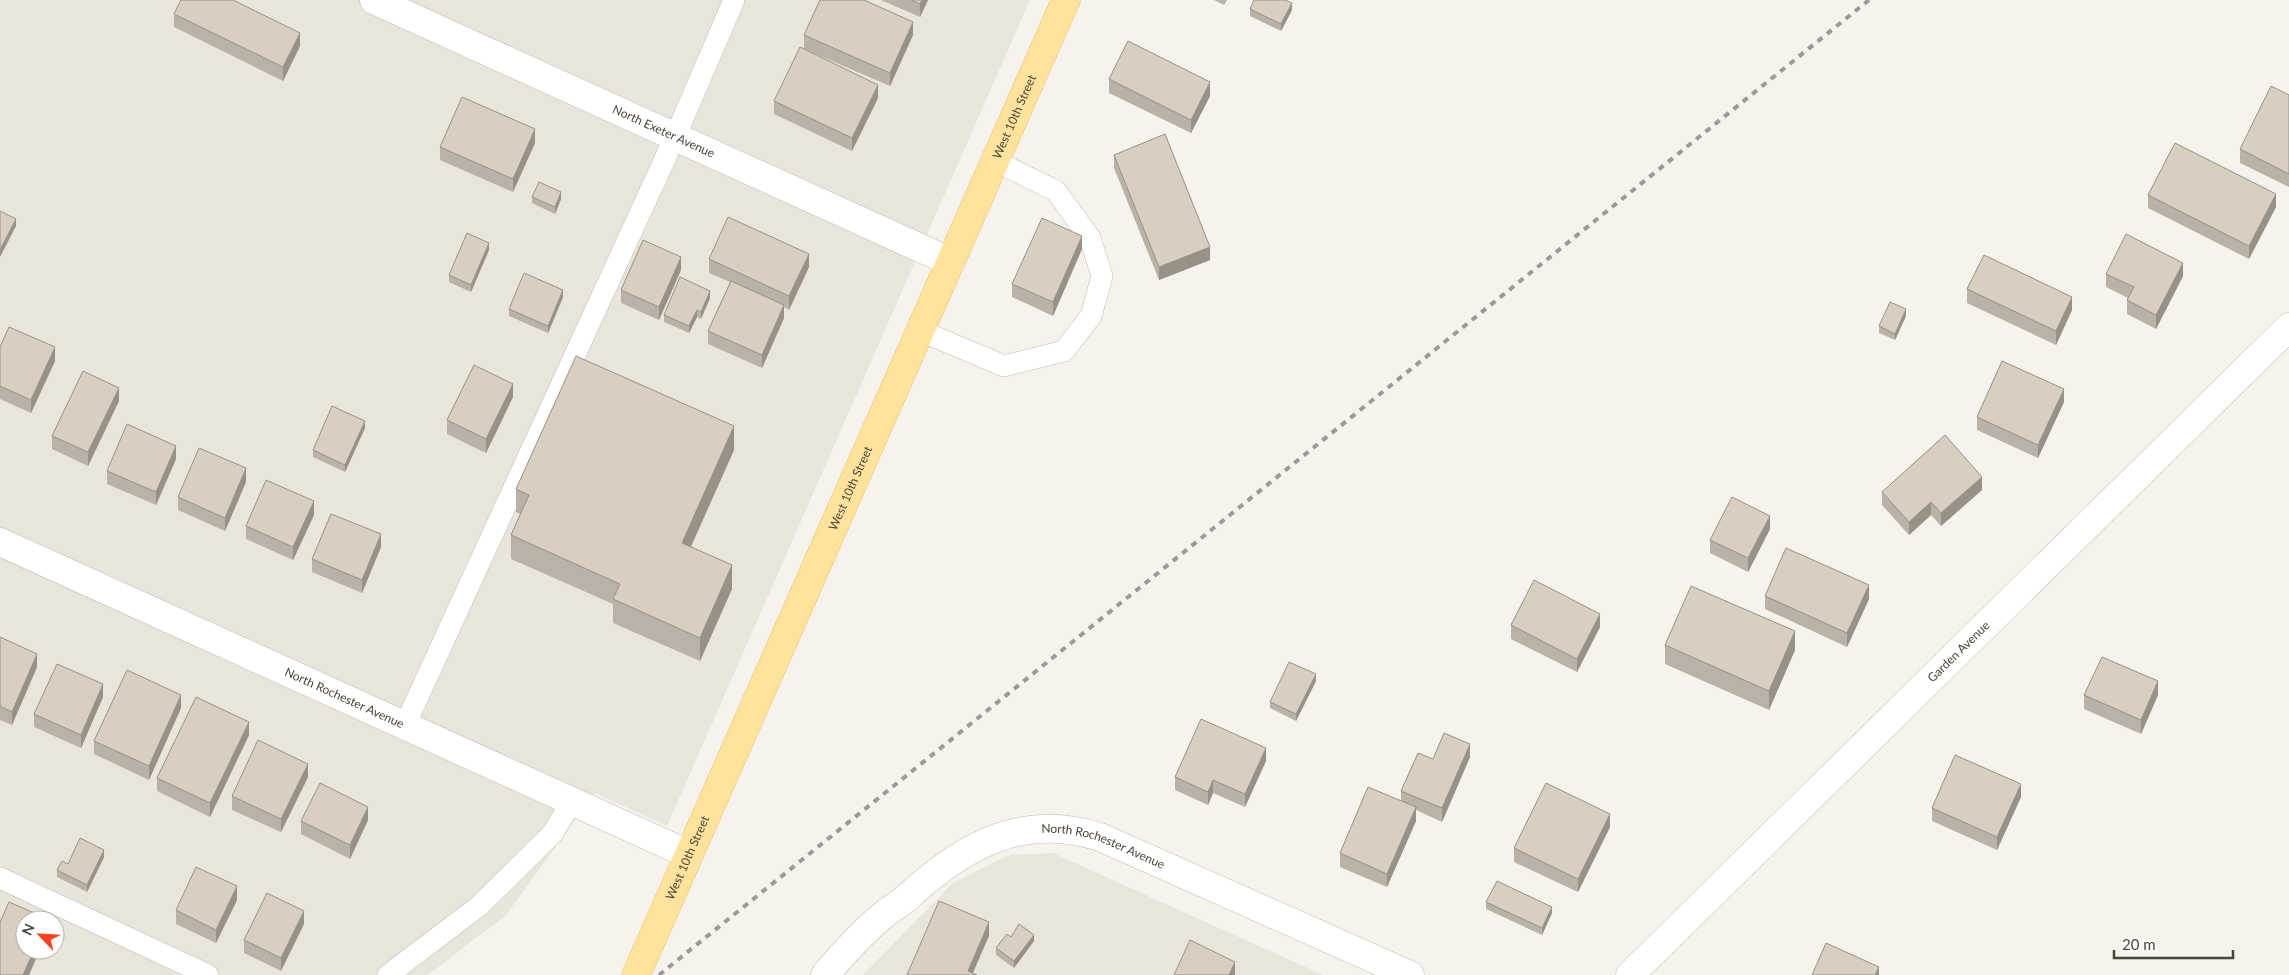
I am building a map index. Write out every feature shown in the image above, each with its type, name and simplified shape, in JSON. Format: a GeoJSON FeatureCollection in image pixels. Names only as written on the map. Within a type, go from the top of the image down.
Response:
{"type":"FeatureCollection","features":[{"type":"Feature","properties":{"kind":"main road","name":"West 10th Street"},"geometry":{"type":"LineString","coordinates":[[636,975],[1066,0]]}},
{"type":"Feature","properties":{"kind":"street","name":"North Exeter Avenue"},"geometry":{"type":"LineString","coordinates":[[374,0],[951,262]]}},
{"type":"Feature","properties":{"kind":"street","name":"Garden Avenue"},"geometry":{"type":"LineString","coordinates":[[1630,975],[2289,328]]}},
{"type":"Feature","properties":{"kind":"street","name":"North Rochester Avenue"},"geometry":{"type":"LineString","coordinates":[[0,542],[688,854]]}},
{"type":"Feature","properties":{"kind":"street","name":"North Rochester Avenue"},"geometry":{"type":"LineString","coordinates":[[825,975],[879,919],[910,895],[923,882],[954,860],[998,836],[1041,828],[1086,832],[1100,837],[1410,975]]}},
{"type":"Feature","properties":{"kind":"lane"},"geometry":{"type":"LineString","coordinates":[[405,726],[675,136],[734,0]]}},
{"type":"Feature","properties":{"kind":"lane"},"geometry":{"type":"LineString","coordinates":[[921,331],[1004,366],[1064,351],[1091,316],[1102,276],[1090,238],[1056,191],[996,161]]}},
{"type":"Feature","properties":{"kind":"lane"},"geometry":{"type":"LineString","coordinates":[[388,975],[479,906],[552,834],[572,802]]}},
{"type":"Feature","properties":{"kind":"lane"},"geometry":{"type":"LineString","coordinates":[[0,878],[208,975]]}},
{"type":"Feature","properties":{"kind":"shaded area"},"geometry":{"type":"Polygon","coordinates":[[[0,0],[1030,0],[667,826],[595,793],[506,915],[428,975],[0,975],[0,0]]]}},
{"type":"Feature","properties":{"kind":"shaded area"},"geometry":{"type":"Polygon","coordinates":[[[1053,853],[1323,975],[863,975],[953,883],[1009,855],[1053,853]]]}},
{"type":"Feature","properties":{"kind":"building"},"geometry":{"type":"Polygon","coordinates":[[[181,0],[233,0],[300,33],[283,67],[174,14],[181,0]]]}},
{"type":"Feature","properties":{"kind":"building"},"geometry":{"type":"Polygon","coordinates":[[[820,0],[864,0],[913,22],[890,73],[804,35],[820,0]]]}},
{"type":"Feature","properties":{"kind":"building"},"geometry":{"type":"Polygon","coordinates":[[[911,0],[922,0],[920,4],[911,0]]]}},
{"type":"Feature","properties":{"kind":"building"},"geometry":{"type":"Polygon","coordinates":[[[1254,0],[1285,0],[1292,3],[1281,24],[1250,9],[1254,0]]]}},
{"type":"Feature","properties":{"kind":"building"},"geometry":{"type":"Polygon","coordinates":[[[1128,41],[1210,82],[1191,120],[1109,79],[1128,41]]]}},
{"type":"Feature","properties":{"kind":"building"},"geometry":{"type":"Polygon","coordinates":[[[800,47],[878,85],[852,138],[774,101],[800,47]]]}},
{"type":"Feature","properties":{"kind":"building"},"geometry":{"type":"Polygon","coordinates":[[[2271,86],[2289,95],[2289,174],[2240,149],[2271,86]]]}},
{"type":"Feature","properties":{"kind":"building"},"geometry":{"type":"Polygon","coordinates":[[[462,97],[535,129],[513,179],[440,147],[462,97]]]}},
{"type":"Feature","properties":{"kind":"building"},"geometry":{"type":"Polygon","coordinates":[[[1165,134],[1210,247],[1159,267],[1114,155],[1165,134]]]}},
{"type":"Feature","properties":{"kind":"building"},"geometry":{"type":"Polygon","coordinates":[[[2175,143],[2276,194],[2249,246],[2148,195],[2175,143]]]}},
{"type":"Feature","properties":{"kind":"building"},"geometry":{"type":"Polygon","coordinates":[[[539,182],[561,192],[555,207],[532,197],[539,182]]]}},
{"type":"Feature","properties":{"kind":"building"},"geometry":{"type":"Polygon","coordinates":[[[0,211],[16,219],[0,250],[0,211]]]}},
{"type":"Feature","properties":{"kind":"building"},"geometry":{"type":"Polygon","coordinates":[[[728,217],[809,254],[789,296],[709,259],[728,217]]]}},
{"type":"Feature","properties":{"kind":"building"},"geometry":{"type":"Polygon","coordinates":[[[1042,218],[1082,236],[1053,302],[1012,284],[1042,218]]]}},
{"type":"Feature","properties":{"kind":"building"},"geometry":{"type":"Polygon","coordinates":[[[467,233],[489,243],[471,285],[449,275],[467,233]]]}},
{"type":"Feature","properties":{"kind":"building"},"geometry":{"type":"Polygon","coordinates":[[[2126,234],[2183,263],[2156,315],[2127,300],[2134,287],[2106,274],[2126,234]]]}},
{"type":"Feature","properties":{"kind":"building"},"geometry":{"type":"Polygon","coordinates":[[[643,240],[681,257],[659,307],[621,290],[643,240]]]}},
{"type":"Feature","properties":{"kind":"building"},"geometry":{"type":"Polygon","coordinates":[[[1984,255],[2072,297],[2056,331],[1967,289],[1984,255]]]}},
{"type":"Feature","properties":{"kind":"building"},"geometry":{"type":"Polygon","coordinates":[[[524,273],[563,290],[548,326],[509,309],[524,273]]]}},
{"type":"Feature","properties":{"kind":"building"},"geometry":{"type":"Polygon","coordinates":[[[680,277],[710,291],[701,312],[697,310],[689,326],[664,315],[680,277]]]}},
{"type":"Feature","properties":{"kind":"building"},"geometry":{"type":"Polygon","coordinates":[[[731,281],[784,305],[762,355],[708,331],[731,281]]]}},
{"type":"Feature","properties":{"kind":"building"},"geometry":{"type":"Polygon","coordinates":[[[1890,302],[1906,309],[1895,334],[1879,326],[1890,302]]]}},
{"type":"Feature","properties":{"kind":"building"},"geometry":{"type":"Polygon","coordinates":[[[9,327],[55,347],[31,400],[0,386],[0,347],[9,327]]]}},
{"type":"Feature","properties":{"kind":"building"},"geometry":{"type":"Polygon","coordinates":[[[576,356],[734,426],[682,543],[732,565],[700,638],[613,599],[620,584],[511,535],[529,495],[516,489],[576,356]]]}},
{"type":"Feature","properties":{"kind":"building"},"geometry":{"type":"Polygon","coordinates":[[[2002,361],[2064,389],[2038,445],[1977,417],[2002,361]]]}},
{"type":"Feature","properties":{"kind":"building"},"geometry":{"type":"Polygon","coordinates":[[[474,365],[513,384],[486,439],[447,420],[474,365]]]}},
{"type":"Feature","properties":{"kind":"building"},"geometry":{"type":"Polygon","coordinates":[[[83,371],[119,388],[88,452],[52,436],[83,371]]]}},
{"type":"Feature","properties":{"kind":"building"},"geometry":{"type":"Polygon","coordinates":[[[332,406],[365,421],[345,465],[313,450],[332,406]]]}},
{"type":"Feature","properties":{"kind":"building"},"geometry":{"type":"Polygon","coordinates":[[[127,424],[176,446],[156,492],[107,471],[127,424]]]}},
{"type":"Feature","properties":{"kind":"building"},"geometry":{"type":"Polygon","coordinates":[[[1945,435],[1982,477],[1941,513],[1931,502],[1909,522],[1882,492],[1945,435]]]}},
{"type":"Feature","properties":{"kind":"building"},"geometry":{"type":"Polygon","coordinates":[[[199,448],[246,468],[225,518],[178,497],[199,448]]]}},
{"type":"Feature","properties":{"kind":"building"},"geometry":{"type":"Polygon","coordinates":[[[266,480],[314,501],[293,547],[246,526],[266,480]]]}},
{"type":"Feature","properties":{"kind":"building"},"geometry":{"type":"Polygon","coordinates":[[[1732,497],[1770,516],[1748,558],[1710,540],[1732,497]]]}},
{"type":"Feature","properties":{"kind":"building"},"geometry":{"type":"Polygon","coordinates":[[[331,514],[381,534],[362,580],[312,559],[331,514]]]}},
{"type":"Feature","properties":{"kind":"building"},"geometry":{"type":"Polygon","coordinates":[[[1786,548],[1869,585],[1847,633],[1765,596],[1786,548]]]}},
{"type":"Feature","properties":{"kind":"building"},"geometry":{"type":"Polygon","coordinates":[[[1534,580],[1600,614],[1577,659],[1511,625],[1534,580]]]}},
{"type":"Feature","properties":{"kind":"building"},"geometry":{"type":"Polygon","coordinates":[[[1691,586],[1795,631],[1769,691],[1665,645],[1691,586]]]}},
{"type":"Feature","properties":{"kind":"building"},"geometry":{"type":"Polygon","coordinates":[[[0,637],[37,654],[12,712],[0,706],[0,637]]]}},
{"type":"Feature","properties":{"kind":"building"},"geometry":{"type":"Polygon","coordinates":[[[2102,657],[2158,681],[2141,720],[2084,695],[2102,657]]]}},
{"type":"Feature","properties":{"kind":"building"},"geometry":{"type":"Polygon","coordinates":[[[1289,662],[1316,674],[1296,714],[1270,702],[1289,662]]]}},
{"type":"Feature","properties":{"kind":"building"},"geometry":{"type":"Polygon","coordinates":[[[57,664],[103,684],[81,735],[34,714],[57,664]]]}},
{"type":"Feature","properties":{"kind":"building"},"geometry":{"type":"Polygon","coordinates":[[[127,670],[181,695],[149,766],[94,741],[127,670]]]}},
{"type":"Feature","properties":{"kind":"building"},"geometry":{"type":"Polygon","coordinates":[[[196,697],[249,722],[210,803],[157,778],[196,697]]]}},
{"type":"Feature","properties":{"kind":"building"},"geometry":{"type":"Polygon","coordinates":[[[1201,719],[1266,748],[1245,794],[1213,780],[1208,792],[1175,777],[1201,719]]]}},
{"type":"Feature","properties":{"kind":"building"},"geometry":{"type":"Polygon","coordinates":[[[1444,733],[1470,744],[1442,808],[1401,791],[1418,753],[1433,759],[1444,733]]]}},
{"type":"Feature","properties":{"kind":"building"},"geometry":{"type":"Polygon","coordinates":[[[258,740],[308,764],[281,819],[232,796],[258,740]]]}},
{"type":"Feature","properties":{"kind":"building"},"geometry":{"type":"Polygon","coordinates":[[[1955,755],[2021,784],[1997,837],[1932,808],[1955,755]]]}},
{"type":"Feature","properties":{"kind":"building"},"geometry":{"type":"Polygon","coordinates":[[[320,783],[368,807],[350,845],[301,821],[320,783]]]}},
{"type":"Feature","properties":{"kind":"building"},"geometry":{"type":"Polygon","coordinates":[[[1546,783],[1610,814],[1578,879],[1514,848],[1546,783]]]}},
{"type":"Feature","properties":{"kind":"building"},"geometry":{"type":"Polygon","coordinates":[[[1368,787],[1416,807],[1387,874],[1340,853],[1368,787]]]}},
{"type":"Feature","properties":{"kind":"building"},"geometry":{"type":"Polygon","coordinates":[[[80,838],[104,850],[87,885],[57,870],[62,861],[68,864],[80,838]]]}},
{"type":"Feature","properties":{"kind":"building"},"geometry":{"type":"Polygon","coordinates":[[[196,867],[237,886],[216,930],[176,910],[196,867]]]}},
{"type":"Feature","properties":{"kind":"building"},"geometry":{"type":"Polygon","coordinates":[[[1497,881],[1552,907],[1542,928],[1486,902],[1497,881]]]}},
{"type":"Feature","properties":{"kind":"building"},"geometry":{"type":"Polygon","coordinates":[[[267,893],[304,911],[281,958],[244,940],[267,893]]]}},
{"type":"Feature","properties":{"kind":"building"},"geometry":{"type":"Polygon","coordinates":[[[939,901],[989,922],[968,971],[977,975],[907,975],[939,901]]]}},
{"type":"Feature","properties":{"kind":"building"},"geometry":{"type":"Polygon","coordinates":[[[9,902],[27,910],[15,910],[15,960],[30,960],[23,975],[0,975],[0,922],[9,902]]]}},
{"type":"Feature","properties":{"kind":"building"},"geometry":{"type":"Polygon","coordinates":[[[1019,924],[1034,935],[1014,961],[996,948],[1007,934],[1011,937],[1019,924]]]}},
{"type":"Feature","properties":{"kind":"building"},"geometry":{"type":"Polygon","coordinates":[[[1190,940],[1235,962],[1229,975],[1174,975],[1190,940]]]}},
{"type":"Feature","properties":{"kind":"building"},"geometry":{"type":"Polygon","coordinates":[[[1826,943],[1879,967],[1875,975],[1812,975],[1826,943]]]}},
{"type":"Feature","properties":{"kind":"railway"},"geometry":{"type":"LineString","coordinates":[[659,975],[1869,0]]}}]}
